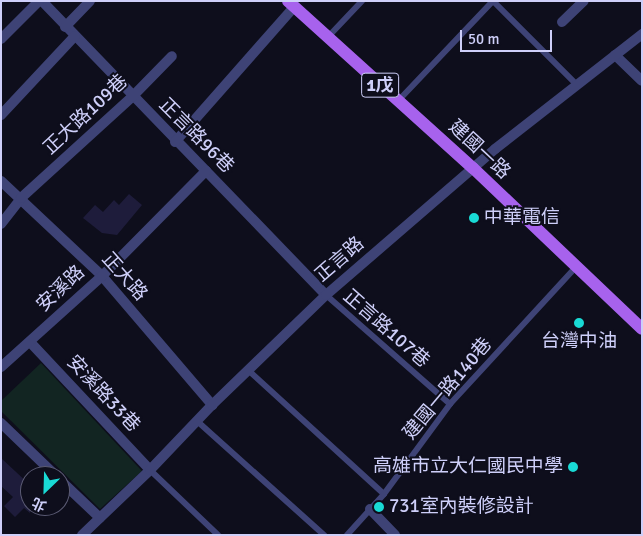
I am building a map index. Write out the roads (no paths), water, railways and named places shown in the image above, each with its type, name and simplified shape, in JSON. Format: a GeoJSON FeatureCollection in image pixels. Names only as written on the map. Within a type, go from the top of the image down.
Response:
{"type":"FeatureCollection","features":[{"type":"Feature","properties":{"kind":"main road","name":"建國一路"},"geometry":{"type":"LineString","coordinates":[[291,4],[473,168],[642,329]]}},
{"type":"Feature","properties":{"kind":"street","name":"正言路96巷"},"geometry":{"type":"LineString","coordinates":[[40,1],[326,296]]}},
{"type":"Feature","properties":{"kind":"street"},"geometry":{"type":"LineString","coordinates":[[1,39],[40,1]]}},
{"type":"Feature","properties":{"kind":"street"},"geometry":{"type":"LineString","coordinates":[[65,27],[90,1]]}},
{"type":"Feature","properties":{"kind":"street"},"geometry":{"type":"LineString","coordinates":[[562,22],[584,1]]}},
{"type":"Feature","properties":{"kind":"street"},"geometry":{"type":"LineString","coordinates":[[175,142],[291,4]]}},
{"type":"Feature","properties":{"kind":"street","name":"正言路"},"geometry":{"type":"LineString","coordinates":[[82,535],[150,470],[212,405],[326,296],[473,168],[642,34]]}},
{"type":"Feature","properties":{"kind":"street"},"geometry":{"type":"LineString","coordinates":[[1,115],[75,36]]}},
{"type":"Feature","properties":{"kind":"street"},"geometry":{"type":"LineString","coordinates":[[615,55],[642,81]]}},
{"type":"Feature","properties":{"kind":"street","name":"正大路109巷"},"geometry":{"type":"LineString","coordinates":[[1,224],[21,198],[132,97],[172,56]]}},
{"type":"Feature","properties":{"kind":"street","name":"安溪路"},"geometry":{"type":"LineString","coordinates":[[1,367],[102,276],[206,171]]}},
{"type":"Feature","properties":{"kind":"street","name":"正大路"},"geometry":{"type":"LineString","coordinates":[[1,181],[102,276],[212,405]]}},
{"type":"Feature","properties":{"kind":"street","name":"安溪路33巷"},"geometry":{"type":"LineString","coordinates":[[30,342],[150,470]]}},
{"type":"Feature","properties":{"kind":"street"},"geometry":{"type":"LineString","coordinates":[[1,423],[46,466]]}},
{"type":"Feature","properties":{"kind":"street"},"geometry":{"type":"LineString","coordinates":[[70,490],[100,518]]}},
{"type":"Feature","properties":{"kind":"street"},"geometry":{"type":"LineString","coordinates":[[370,509],[395,535]]}},
{"type":"Feature","properties":{"kind":"lane"},"geometry":{"type":"LineString","coordinates":[[327,38],[362,1]]}},
{"type":"Feature","properties":{"kind":"lane"},"geometry":{"type":"LineString","coordinates":[[398,101],[493,1],[577,85]]}},
{"type":"Feature","properties":{"kind":"lane","name":"建國一路140巷"},"geometry":{"type":"LineString","coordinates":[[347,535],[384,494],[450,404],[576,267]]}},
{"type":"Feature","properties":{"kind":"lane","name":"正言路107巷"},"geometry":{"type":"LineString","coordinates":[[326,296],[450,404]]}},
{"type":"Feature","properties":{"kind":"lane"},"geometry":{"type":"LineString","coordinates":[[248,370],[384,494]]}},
{"type":"Feature","properties":{"kind":"lane"},"geometry":{"type":"LineString","coordinates":[[197,421],[324,535]]}},
{"type":"Feature","properties":{"kind":"lane"},"geometry":{"type":"LineString","coordinates":[[150,470],[218,535]]}},
{"type":"Feature","properties":{"kind":"place","name":"中華電信"},"geometry":{"type":"Point","coordinates":[474,218]}},
{"type":"Feature","properties":{"kind":"place","name":"台灣中油"},"geometry":{"type":"Point","coordinates":[579,323]}},
{"type":"Feature","properties":{"kind":"place","name":"高雄市立大仁國民中學"},"geometry":{"type":"Point","coordinates":[573,467]}},
{"type":"Feature","properties":{"kind":"place","name":"731室內裝修設計"},"geometry":{"type":"Point","coordinates":[379,507]}}]}
